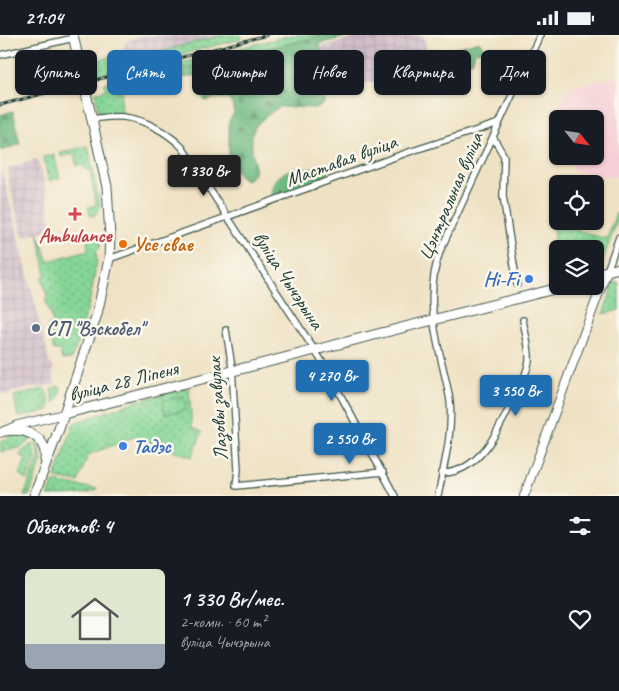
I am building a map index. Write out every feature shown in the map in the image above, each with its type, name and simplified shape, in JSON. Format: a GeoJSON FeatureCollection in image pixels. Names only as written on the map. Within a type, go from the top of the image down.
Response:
{"type":"FeatureCollection","features":[{"type":"Feature","properties":{"kind":"main road"},"geometry":{"type":"LineString","coordinates":[[34,496],[64,414],[97,314],[109,259],[110,227],[107,187],[73,37]]}},
{"type":"Feature","properties":{"kind":"main road"},"geometry":{"type":"LineString","coordinates":[[524,496],[606,274],[619,268]]}},
{"type":"Feature","properties":{"kind":"main road"},"geometry":{"type":"LineString","coordinates":[[606,274],[619,274]]}},
{"type":"Feature","properties":{"kind":"main road","name":"вуліца 28 Ліпеня"},"geometry":{"type":"LineString","coordinates":[[433,318],[549,286]]}},
{"type":"Feature","properties":{"kind":"main road","name":"вуліца 28 Ліпеня"},"geometry":{"type":"LineString","coordinates":[[64,414],[90,403],[549,290]]}},
{"type":"Feature","properties":{"kind":"main road"},"geometry":{"type":"LineString","coordinates":[[2,432],[18,425],[64,414]]}},
{"type":"Feature","properties":{"kind":"main road"},"geometry":{"type":"LineString","coordinates":[[2,432],[22,430],[37,438],[45,451],[43,471]]}},
{"type":"Feature","properties":{"kind":"street","name":"Цэнтральная вуліца"},"geometry":{"type":"LineString","coordinates":[[438,496],[450,423],[450,411],[448,388],[433,318],[432,284],[436,263],[540,35]]}},
{"type":"Feature","properties":{"kind":"street"},"geometry":{"type":"LineString","coordinates":[[0,55],[73,37]]}},
{"type":"Feature","properties":{"kind":"street","name":"вуліца Чычэрына"},"geometry":{"type":"LineString","coordinates":[[91,119],[121,117],[132,119],[160,130],[176,140],[182,147],[313,348],[395,496]]}},
{"type":"Feature","properties":{"kind":"street","name":"Маставая вуліца"},"geometry":{"type":"LineString","coordinates":[[109,259],[409,152],[499,123]]}},
{"type":"Feature","properties":{"kind":"street"},"geometry":{"type":"LineString","coordinates":[[493,137],[504,156],[503,196],[517,284]]}},
{"type":"Feature","properties":{"kind":"street"},"geometry":{"type":"LineString","coordinates":[[606,274],[619,237]]}},
{"type":"Feature","properties":{"kind":"street"},"geometry":{"type":"LineString","coordinates":[[442,473],[457,471],[476,458],[491,441],[504,419],[522,381],[528,363],[529,352],[523,320]]}},
{"type":"Feature","properties":{"kind":"street","name":"Лазовы завулак"},"geometry":{"type":"LineString","coordinates":[[226,330],[232,369],[238,470],[236,486],[383,472]]}},
{"type":"Feature","properties":{"kind":"shaded area"},"geometry":{"type":"Polygon","coordinates":[[[146,35],[226,35],[169,50],[124,50],[125,43],[130,39],[146,35]]]}},
{"type":"Feature","properties":{"kind":"shaded area"},"geometry":{"type":"Polygon","coordinates":[[[367,35],[423,35],[427,50],[374,50],[374,81],[364,84],[364,50],[320,50],[320,47],[367,35]]]}},
{"type":"Feature","properties":{"kind":"shaded area"},"geometry":{"type":"Polygon","coordinates":[[[619,76],[619,177],[593,175],[573,169],[571,165],[604,165],[604,110],[557,110],[568,90],[567,88],[619,76]]]}},
{"type":"Feature","properties":{"kind":"shaded area"},"geometry":{"type":"Polygon","coordinates":[[[37,159],[42,173],[53,228],[23,237],[8,180],[9,168],[37,159]]]}},
{"type":"Feature","properties":{"kind":"shaded area"},"geometry":{"type":"Polygon","coordinates":[[[0,171],[2,171],[50,364],[52,364],[54,369],[52,370],[55,384],[39,388],[38,386],[10,393],[10,395],[6,396],[4,393],[0,394],[0,171]]]}},
{"type":"Feature","properties":{"kind":"green space"},"geometry":{"type":"Polygon","coordinates":[[[224,35],[241,35],[241,39],[182,54],[182,50],[166,50],[224,35]]]}},
{"type":"Feature","properties":{"kind":"green space"},"geometry":{"type":"Polygon","coordinates":[[[291,35],[354,35],[284,50],[233,50],[291,35]]]}},
{"type":"Feature","properties":{"kind":"green space"},"geometry":{"type":"Polygon","coordinates":[[[325,35],[352,35],[318,44],[320,50],[294,50],[294,95],[327,95],[325,103],[317,108],[279,107],[260,121],[253,131],[252,137],[254,174],[247,180],[240,177],[229,156],[229,121],[234,113],[232,104],[228,98],[204,100],[204,95],[284,95],[284,50],[262,50],[325,35]]]}},
{"type":"Feature","properties":{"kind":"green space"},"geometry":{"type":"Polygon","coordinates":[[[479,41],[486,50],[475,52],[473,61],[471,62],[471,50],[452,50],[479,41]]]}},
{"type":"Feature","properties":{"kind":"green space"},"geometry":{"type":"Polygon","coordinates":[[[107,58],[107,73],[97,76],[97,61],[107,58]]]}},
{"type":"Feature","properties":{"kind":"green space"},"geometry":{"type":"Polygon","coordinates":[[[192,60],[192,67],[182,69],[182,63],[192,60]]]}},
{"type":"Feature","properties":{"kind":"green space"},"geometry":{"type":"Polygon","coordinates":[[[192,67],[192,77],[182,78],[182,69],[192,67]]]}},
{"type":"Feature","properties":{"kind":"green space"},"geometry":{"type":"Polygon","coordinates":[[[107,82],[107,95],[122,95],[122,113],[102,114],[99,112],[95,95],[97,92],[105,90],[104,83],[107,82]]]}},
{"type":"Feature","properties":{"kind":"green space"},"geometry":{"type":"Polygon","coordinates":[[[13,111],[20,144],[0,150],[0,115],[13,111]]]}},
{"type":"Feature","properties":{"kind":"green space"},"geometry":{"type":"Polygon","coordinates":[[[88,146],[100,207],[94,216],[90,215],[88,207],[96,205],[90,171],[81,165],[77,166],[74,154],[61,157],[60,153],[88,146]]]}},
{"type":"Feature","properties":{"kind":"green space"},"geometry":{"type":"Polygon","coordinates":[[[54,155],[60,178],[49,181],[43,157],[54,155]]]}},
{"type":"Feature","properties":{"kind":"green space"},"geometry":{"type":"Polygon","coordinates":[[[323,164],[327,166],[329,176],[273,198],[271,196],[274,183],[284,173],[296,168],[311,169],[323,164]]]}},
{"type":"Feature","properties":{"kind":"green space"},"geometry":{"type":"Polygon","coordinates":[[[616,213],[619,215],[604,257],[604,240],[554,240],[553,230],[577,230],[607,239],[616,213]]]}},
{"type":"Feature","properties":{"kind":"green space"},"geometry":{"type":"Polygon","coordinates":[[[38,232],[48,261],[88,250],[87,238],[93,237],[96,234],[101,239],[100,248],[96,251],[97,261],[91,295],[79,340],[71,359],[62,360],[60,350],[54,350],[47,326],[53,323],[45,298],[47,297],[42,277],[46,276],[38,232]]]}},
{"type":"Feature","properties":{"kind":"green space"},"geometry":{"type":"Polygon","coordinates":[[[614,283],[619,283],[619,310],[603,314],[614,283]]]}},
{"type":"Feature","properties":{"kind":"green space"},"geometry":{"type":"Polygon","coordinates":[[[58,386],[61,387],[60,394],[54,403],[51,389],[58,386]]]}},
{"type":"Feature","properties":{"kind":"green space"},"geometry":{"type":"Polygon","coordinates":[[[189,388],[192,427],[202,432],[192,457],[134,437],[88,455],[78,482],[55,478],[74,423],[137,401],[189,388]]]}},
{"type":"Feature","properties":{"kind":"green space"},"geometry":{"type":"Polygon","coordinates":[[[44,389],[49,399],[49,410],[18,416],[14,396],[44,389]]]}},
{"type":"Feature","properties":{"kind":"green space"},"geometry":{"type":"Polygon","coordinates":[[[183,396],[186,410],[165,414],[163,401],[183,396]]]}},
{"type":"Feature","properties":{"kind":"green space"},"geometry":{"type":"Polygon","coordinates":[[[16,433],[32,438],[22,447],[1,452],[0,442],[16,433]]]}},
{"type":"Feature","properties":{"kind":"green space"},"geometry":{"type":"Polygon","coordinates":[[[36,441],[40,443],[42,461],[29,496],[24,496],[39,457],[36,441]]]}},
{"type":"Feature","properties":{"kind":"green space"},"geometry":{"type":"Polygon","coordinates":[[[32,444],[36,458],[27,480],[20,475],[26,458],[20,456],[32,444]]]}},
{"type":"Feature","properties":{"kind":"green space"},"geometry":{"type":"Polygon","coordinates":[[[54,482],[97,489],[68,496],[48,496],[54,482]]]}},
{"type":"Feature","properties":{"kind":"railway"},"geometry":{"type":"LineString","coordinates":[[0,105],[267,35]]}},
{"type":"Feature","properties":{"kind":"place","name":"Ambulance"},"geometry":{"type":"Point","coordinates":[75,214]}},
{"type":"Feature","properties":{"kind":"place","name":"Усе свае"},"geometry":{"type":"Point","coordinates":[123,244]}},
{"type":"Feature","properties":{"kind":"place","name":"Hi-Fi"},"geometry":{"type":"Point","coordinates":[529,279]}},
{"type":"Feature","properties":{"kind":"place","name":"СП \"Вэскобел\""},"geometry":{"type":"Point","coordinates":[36,328]}},
{"type":"Feature","properties":{"kind":"place","name":"Тадэс"},"geometry":{"type":"Point","coordinates":[123,446]}}]}
